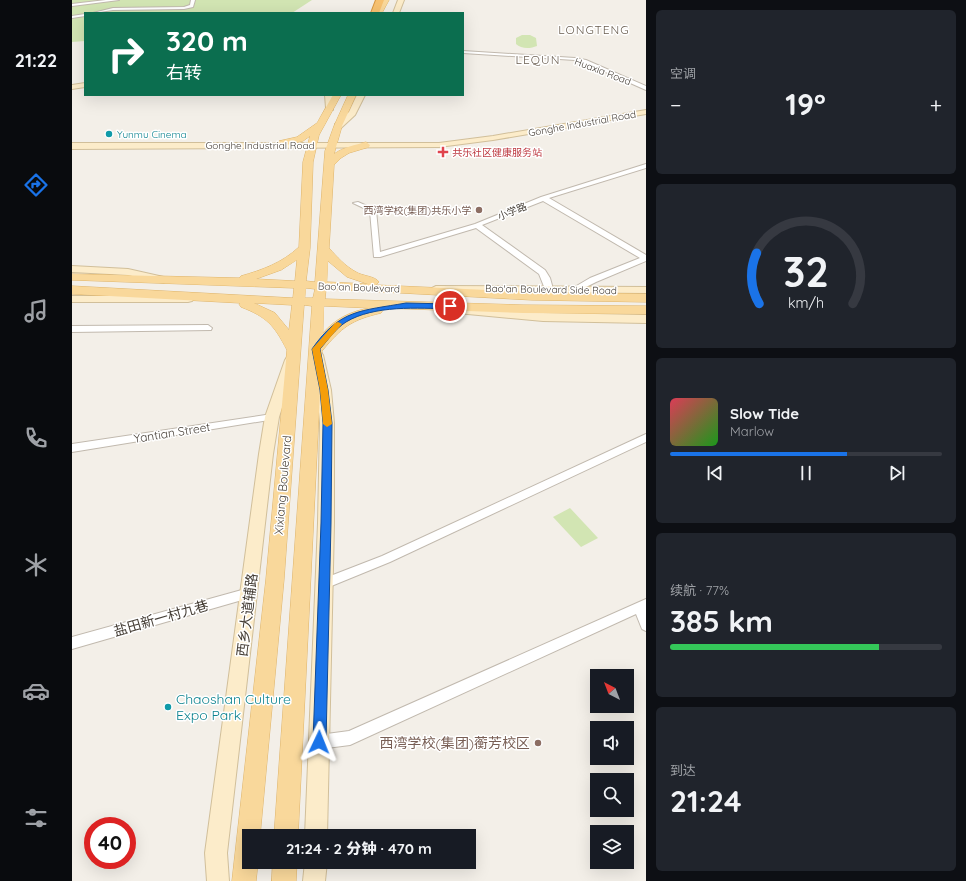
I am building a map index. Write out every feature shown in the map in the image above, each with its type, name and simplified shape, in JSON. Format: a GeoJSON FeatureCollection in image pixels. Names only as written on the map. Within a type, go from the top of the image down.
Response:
{"type":"FeatureCollection","features":[{"type":"Feature","properties":{"kind":"highway"},"geometry":{"type":"LineString","coordinates":[[376,12],[384,2]]}},
{"type":"Feature","properties":{"kind":"main road"},"geometry":{"type":"LineString","coordinates":[[389,12],[395,0]]}},
{"type":"Feature","properties":{"kind":"main road"},"geometry":{"type":"LineString","coordinates":[[380,12],[384,2]]}},
{"type":"Feature","properties":{"kind":"main road","name":"Xixiang Boulevard"},"geometry":{"type":"LineString","coordinates":[[244,881],[275,579],[293,352],[304,248],[308,162],[321,124],[336,96]]}},
{"type":"Feature","properties":{"kind":"main road","name":"Xixiang Boulevard"},"geometry":{"type":"LineString","coordinates":[[286,829],[318,302],[321,286],[330,164],[338,126],[352,96]]}},
{"type":"Feature","properties":{"kind":"main road"},"geometry":{"type":"LineString","coordinates":[[281,144],[300,139],[321,124]]}},
{"type":"Feature","properties":{"kind":"main road"},"geometry":{"type":"LineString","coordinates":[[338,126],[342,132],[350,138],[367,144]]}},
{"type":"Feature","properties":{"kind":"main road"},"geometry":{"type":"LineString","coordinates":[[281,144],[296,150],[302,154],[308,162]]}},
{"type":"Feature","properties":{"kind":"main road"},"geometry":{"type":"LineString","coordinates":[[330,164],[334,158],[345,150],[367,144]]}},
{"type":"Feature","properties":{"kind":"main road"},"geometry":{"type":"LineString","coordinates":[[230,281],[260,274],[277,268],[294,259],[304,248]]}},
{"type":"Feature","properties":{"kind":"main road"},"geometry":{"type":"LineString","coordinates":[[324,249],[338,266],[357,278],[407,289]]}},
{"type":"Feature","properties":{"kind":"main road","name":"Bao'an Boulevard"},"geometry":{"type":"LineString","coordinates":[[72,277],[230,281],[532,296],[646,298]]}},
{"type":"Feature","properties":{"kind":"main road","name":"Bao'an Boulevard"},"geometry":{"type":"LineString","coordinates":[[72,290],[298,302],[579,310],[646,310]]}},
{"type":"Feature","properties":{"kind":"main road"},"geometry":{"type":"LineString","coordinates":[[221,299],[241,303],[262,310],[276,319],[282,327],[293,352]]}},
{"type":"Feature","properties":{"kind":"main road"},"geometry":{"type":"LineString","coordinates":[[316,349],[336,326],[352,316],[374,310],[406,305]]}},
{"type":"Feature","properties":{"kind":"main road"},"geometry":{"type":"LineString","coordinates":[[284,881],[285,869]]}},
{"type":"Feature","properties":{"kind":"street"},"geometry":{"type":"LineString","coordinates":[[72,2],[87,0]]}},
{"type":"Feature","properties":{"kind":"street"},"geometry":{"type":"LineString","coordinates":[[72,5],[117,0]]}},
{"type":"Feature","properties":{"kind":"street"},"geometry":{"type":"LineString","coordinates":[[100,12],[113,9],[184,8],[192,6],[193,0]]}},
{"type":"Feature","properties":{"kind":"street"},"geometry":{"type":"LineString","coordinates":[[396,12],[401,0]]}},
{"type":"Feature","properties":{"kind":"street"},"geometry":{"type":"LineString","coordinates":[[72,17],[84,15]]}},
{"type":"Feature","properties":{"kind":"street","name":"Huaxia Road"},"geometry":{"type":"LineString","coordinates":[[464,52],[575,59],[584,61],[646,88]]}},
{"type":"Feature","properties":{"kind":"street"},"geometry":{"type":"LineString","coordinates":[[72,87],[84,85]]}},
{"type":"Feature","properties":{"kind":"street"},"geometry":{"type":"LineString","coordinates":[[329,96],[330,108]]}},
{"type":"Feature","properties":{"kind":"street"},"geometry":{"type":"LineString","coordinates":[[338,126],[352,113],[360,96]]}},
{"type":"Feature","properties":{"kind":"street","name":"Gonghe Industrial Road"},"geometry":{"type":"LineString","coordinates":[[72,145],[439,145],[493,138],[646,112]]}},
{"type":"Feature","properties":{"kind":"street","name":"小学路"},"geometry":{"type":"LineString","coordinates":[[356,203],[373,210],[377,255],[477,226],[543,198],[646,166]]}},
{"type":"Feature","properties":{"kind":"street"},"geometry":{"type":"LineString","coordinates":[[543,198],[646,258]]}},
{"type":"Feature","properties":{"kind":"street"},"geometry":{"type":"LineString","coordinates":[[477,226],[542,272],[546,278],[549,289]]}},
{"type":"Feature","properties":{"kind":"street"},"geometry":{"type":"LineString","coordinates":[[576,290],[593,280],[646,258]]}},
{"type":"Feature","properties":{"kind":"street"},"geometry":{"type":"LineString","coordinates":[[72,269],[128,272],[164,280]]}},
{"type":"Feature","properties":{"kind":"street","name":"Bao'an Boulevard Side Road"},"geometry":{"type":"LineString","coordinates":[[407,289],[493,288],[646,290]]}},
{"type":"Feature","properties":{"kind":"street"},"geometry":{"type":"LineString","coordinates":[[72,299],[221,299]]}},
{"type":"Feature","properties":{"kind":"street"},"geometry":{"type":"LineString","coordinates":[[406,305],[515,316],[646,319]]}},
{"type":"Feature","properties":{"kind":"street"},"geometry":{"type":"LineString","coordinates":[[72,329],[208,328]]}},
{"type":"Feature","properties":{"kind":"street"},"geometry":{"type":"LineString","coordinates":[[316,349],[324,390],[327,423],[324,584],[316,829]]}},
{"type":"Feature","properties":{"kind":"street","name":"西乡大道辅路"},"geometry":{"type":"LineString","coordinates":[[218,881],[216,852],[272,417],[293,352]]}},
{"type":"Feature","properties":{"kind":"street","name":"Yantian Street"},"geometry":{"type":"LineString","coordinates":[[72,448],[272,417]]}},
{"type":"Feature","properties":{"kind":"street"},"geometry":{"type":"LineString","coordinates":[[324,584],[386,559],[646,438]]}},
{"type":"Feature","properties":{"kind":"street","name":"盐田新一村九巷"},"geometry":{"type":"LineString","coordinates":[[72,643],[249,593]]}},
{"type":"Feature","properties":{"kind":"street"},"geometry":{"type":"LineString","coordinates":[[319,742],[350,738],[643,606],[646,625]]}},
{"type":"Feature","properties":{"kind":"street"},"geometry":{"type":"LineString","coordinates":[[314,881],[315,869]]}},
{"type":"Feature","properties":{"kind":"green space"},"geometry":{"type":"Polygon","coordinates":[[[72,0],[312,0],[294,12],[84,12],[84,41],[72,42],[72,0]]]}},
{"type":"Feature","properties":{"kind":"green space"},"geometry":{"type":"Polygon","coordinates":[[[522,35],[530,35],[536,38],[537,46],[526,48],[518,46],[516,44],[516,38],[522,35]]]}},
{"type":"Feature","properties":{"kind":"green space"},"geometry":{"type":"Polygon","coordinates":[[[570,508],[598,538],[581,547],[553,517],[570,508]]]}},
{"type":"Feature","properties":{"kind":"slow traffic"},"geometry":{"type":"LineString","coordinates":[[327,424],[324,390],[316,349],[338,324]]}},
{"type":"Feature","properties":{"kind":"place","name":"Yunmu Cinema"},"geometry":{"type":"Point","coordinates":[109,134]}},
{"type":"Feature","properties":{"kind":"place","name":"共乐社区健康服务站"},"geometry":{"type":"Point","coordinates":[443,152]}},
{"type":"Feature","properties":{"kind":"place","name":"西湾学校(集团)共乐小学"},"geometry":{"type":"Point","coordinates":[479,210]}},
{"type":"Feature","properties":{"kind":"place","name":"Chaoshan Culture Expo Park"},"geometry":{"type":"Point","coordinates":[168,707]}},
{"type":"Feature","properties":{"kind":"place","name":"西湾学校(集团)蘅芳校区"},"geometry":{"type":"Point","coordinates":[538,743]}},
{"type":"Feature","properties":{"kind":"district","name":"LONGTENG"},"geometry":{"type":"Point","coordinates":[594,30]}},
{"type":"Feature","properties":{"kind":"district","name":"LEQUN"},"geometry":{"type":"Point","coordinates":[538,60]}},
{"type":"Feature","properties":{"kind":"route"},"geometry":{"type":"LineString","coordinates":[[319,742],[326,523],[327,423],[324,390],[316,349],[336,326],[352,316],[374,310],[406,305],[450,306]]}}]}
